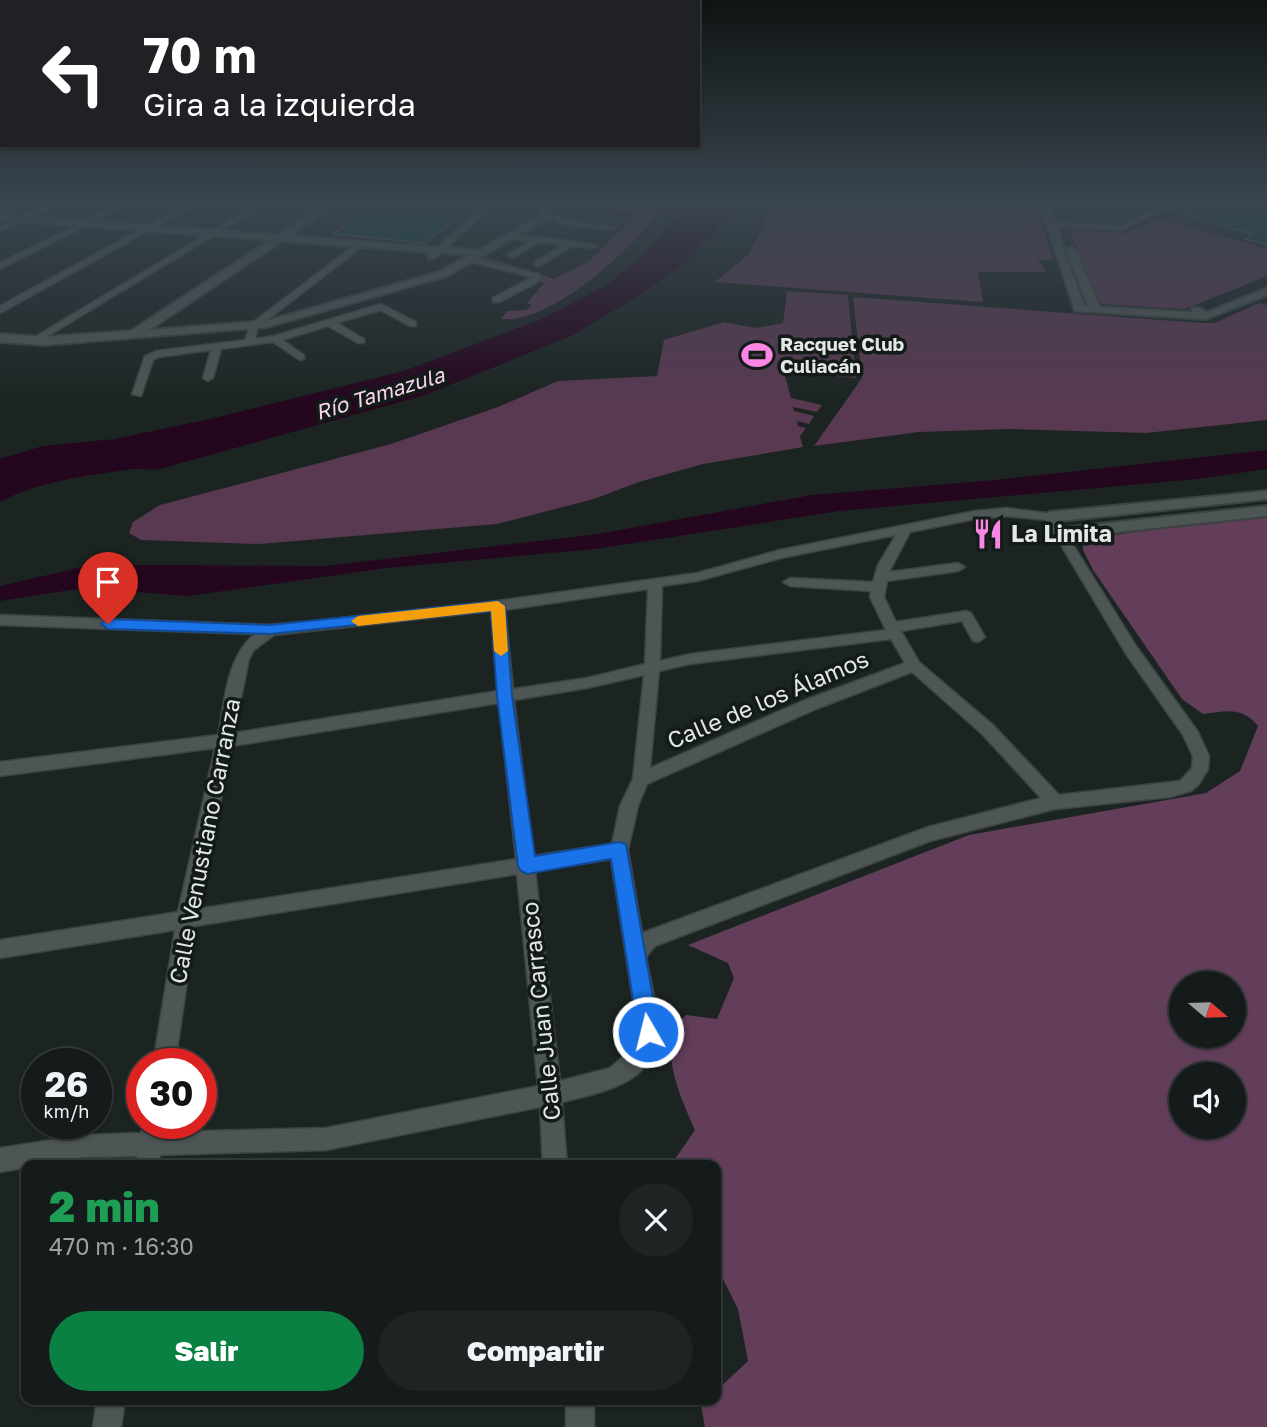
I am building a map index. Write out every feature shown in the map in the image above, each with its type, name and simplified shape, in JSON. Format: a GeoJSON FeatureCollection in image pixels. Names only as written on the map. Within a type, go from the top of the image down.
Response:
{"type":"FeatureCollection","features":[{"type":"Feature","properties":{"kind":"street"},"geometry":{"type":"LineString","coordinates":[[0,310],[71,271]]}},
{"type":"Feature","properties":{"kind":"street"},"geometry":{"type":"LineString","coordinates":[[33,341],[151,271]]}},
{"type":"Feature","properties":{"kind":"street"},"geometry":{"type":"LineString","coordinates":[[133,335],[231,271]]}},
{"type":"Feature","properties":{"kind":"street"},"geometry":{"type":"LineString","coordinates":[[157,333],[243,271]]}},
{"type":"Feature","properties":{"kind":"street"},"geometry":{"type":"LineString","coordinates":[[249,342],[254,326],[329,271]]}},
{"type":"Feature","properties":{"kind":"street"},"geometry":{"type":"LineString","coordinates":[[0,338],[33,341],[254,326],[449,271]]}},
{"type":"Feature","properties":{"kind":"street"},"geometry":{"type":"LineString","coordinates":[[496,300],[536,281],[537,276],[516,271]]}},
{"type":"Feature","properties":{"kind":"street"},"geometry":{"type":"LineString","coordinates":[[1068,271],[1078,306],[1201,313],[1267,291]]}},
{"type":"Feature","properties":{"kind":"street"},"geometry":{"type":"LineString","coordinates":[[1077,271],[1095,307]]}},
{"type":"Feature","properties":{"kind":"street"},"geometry":{"type":"LineString","coordinates":[[1201,313],[1267,280]]}},
{"type":"Feature","properties":{"kind":"street"},"geometry":{"type":"LineString","coordinates":[[137,394],[151,356],[275,339],[381,307],[413,324]]}},
{"type":"Feature","properties":{"kind":"street"},"geometry":{"type":"LineString","coordinates":[[330,323],[361,341]]}},
{"type":"Feature","properties":{"kind":"street"},"geometry":{"type":"LineString","coordinates":[[275,339],[300,357]]}},
{"type":"Feature","properties":{"kind":"street"},"geometry":{"type":"LineString","coordinates":[[208,379],[217,346]]}},
{"type":"Feature","properties":{"kind":"street"},"geometry":{"type":"LineString","coordinates":[[0,620],[270,629],[498,606],[697,577],[791,551],[1007,512],[1050,517],[1267,495]]}},
{"type":"Feature","properties":{"kind":"street"},"geometry":{"type":"LineString","coordinates":[[1061,533],[1267,512]]}},
{"type":"Feature","properties":{"kind":"street"},"geometry":{"type":"LineString","coordinates":[[637,953],[648,940],[662,933],[928,834],[1055,802],[1185,786],[1200,769],[1201,756],[1190,732],[1131,650],[1050,517]]}},
{"type":"Feature","properties":{"kind":"street"},"geometry":{"type":"LineString","coordinates":[[905,530],[879,582],[877,597],[894,630],[915,666],[988,730],[1055,802]]}},
{"type":"Feature","properties":{"kind":"street"},"geometry":{"type":"LineString","coordinates":[[790,582],[879,582],[958,567]]}},
{"type":"Feature","properties":{"kind":"street"},"geometry":{"type":"LineString","coordinates":[[0,1160],[85,1146],[326,1139],[551,1094],[616,1077],[641,1056],[648,1032],[619,849],[629,806],[641,779],[652,670],[655,583]]}},
{"type":"Feature","properties":{"kind":"street","name":"Calle Juan Carrasco"},"geometry":{"type":"LineString","coordinates":[[498,606],[505,696],[527,866],[551,1094],[555,1160]]}},
{"type":"Feature","properties":{"kind":"street"},"geometry":{"type":"LineString","coordinates":[[0,769],[222,741],[505,696],[652,670],[690,659],[894,630],[966,616],[978,637]]}},
{"type":"Feature","properties":{"kind":"street","name":"Calle Venustiano Carranza"},"geometry":{"type":"LineString","coordinates":[[166,1048],[186,920],[222,741],[242,659],[248,647],[270,629]]}},
{"type":"Feature","properties":{"kind":"street","name":"Calle de los Álamos"},"geometry":{"type":"LineString","coordinates":[[641,779],[832,693],[915,666]]}},
{"type":"Feature","properties":{"kind":"street"},"geometry":{"type":"LineString","coordinates":[[0,949],[527,866],[619,849]]}},
{"type":"Feature","properties":{"kind":"street"},"geometry":{"type":"LineString","coordinates":[[107,1427],[110,1405]]}},
{"type":"Feature","properties":{"kind":"street"},"geometry":{"type":"LineString","coordinates":[[580,1405],[580,1427]]}},
{"type":"Feature","properties":{"kind":"shaded area"},"geometry":{"type":"Polygon","coordinates":[[[518,271],[528,271],[554,279],[571,271],[601,271],[568,296],[544,309],[522,317],[501,319],[507,311],[526,310],[532,305],[527,303],[544,283],[518,271]]]}},
{"type":"Feature","properties":{"kind":"shaded area"},"geometry":{"type":"Polygon","coordinates":[[[729,271],[1045,271],[978,272],[983,302],[715,282],[729,271]]]}},
{"type":"Feature","properties":{"kind":"shaded area"},"geometry":{"type":"Polygon","coordinates":[[[1086,271],[1267,271],[1267,276],[1185,309],[1099,304],[1086,271]]]}},
{"type":"Feature","properties":{"kind":"shaded area"},"geometry":{"type":"Polygon","coordinates":[[[787,291],[848,295],[856,378],[784,371],[791,398],[822,405],[817,412],[793,407],[794,411],[814,416],[809,424],[797,421],[798,426],[806,428],[800,436],[803,447],[703,464],[639,482],[594,499],[497,524],[259,544],[141,540],[129,533],[133,522],[160,505],[391,444],[498,407],[558,381],[657,376],[664,340],[724,322],[756,328],[783,323],[787,291]]]}},
{"type":"Feature","properties":{"kind":"shaded area"},"geometry":{"type":"Polygon","coordinates":[[[853,297],[1202,323],[1215,323],[1259,303],[1267,305],[1267,420],[1146,433],[1010,429],[919,432],[814,446],[862,378],[853,297]]]}},
{"type":"Feature","properties":{"kind":"shaded area"},"geometry":{"type":"Polygon","coordinates":[[[1267,515],[1267,1427],[705,1427],[701,1405],[721,1405],[721,1386],[748,1361],[738,1309],[721,1275],[721,1160],[672,1160],[695,1130],[673,1071],[672,1040],[686,1015],[717,1019],[734,978],[728,963],[688,945],[969,835],[1206,793],[1240,771],[1258,726],[1246,715],[1233,711],[1203,714],[1182,699],[1093,570],[1083,550],[1083,539],[1267,515]]]}},
{"type":"Feature","properties":{"kind":"water","name":"Río Tamazula"},"geometry":{"type":"Polygon","coordinates":[[[624,271],[674,271],[635,298],[571,336],[425,395],[160,469],[133,469],[65,480],[31,489],[0,502],[0,459],[43,446],[115,439],[210,419],[404,371],[539,320],[610,283],[624,271]]]}},
{"type":"Feature","properties":{"kind":"water"},"geometry":{"type":"Polygon","coordinates":[[[1267,450],[1267,469],[1197,479],[839,511],[595,549],[386,568],[188,596],[83,588],[0,601],[0,586],[109,561],[135,565],[326,566],[598,534],[812,495],[996,480],[1267,450]]]}},
{"type":"Feature","properties":{"kind":"slow traffic"},"geometry":{"type":"LineString","coordinates":[[358,621],[498,606],[501,651]]}},
{"type":"Feature","properties":{"kind":"place","name":"Racquet Club Culiacán"},"geometry":{"type":"Point","coordinates":[757,355]}},
{"type":"Feature","properties":{"kind":"place","name":"La Limita"},"geometry":{"type":"Point","coordinates":[988,534]}},
{"type":"Feature","properties":{"kind":"route"},"geometry":{"type":"LineString","coordinates":[[108,624],[270,629],[498,606],[505,696],[527,866],[619,849],[648,1032]]}}]}
